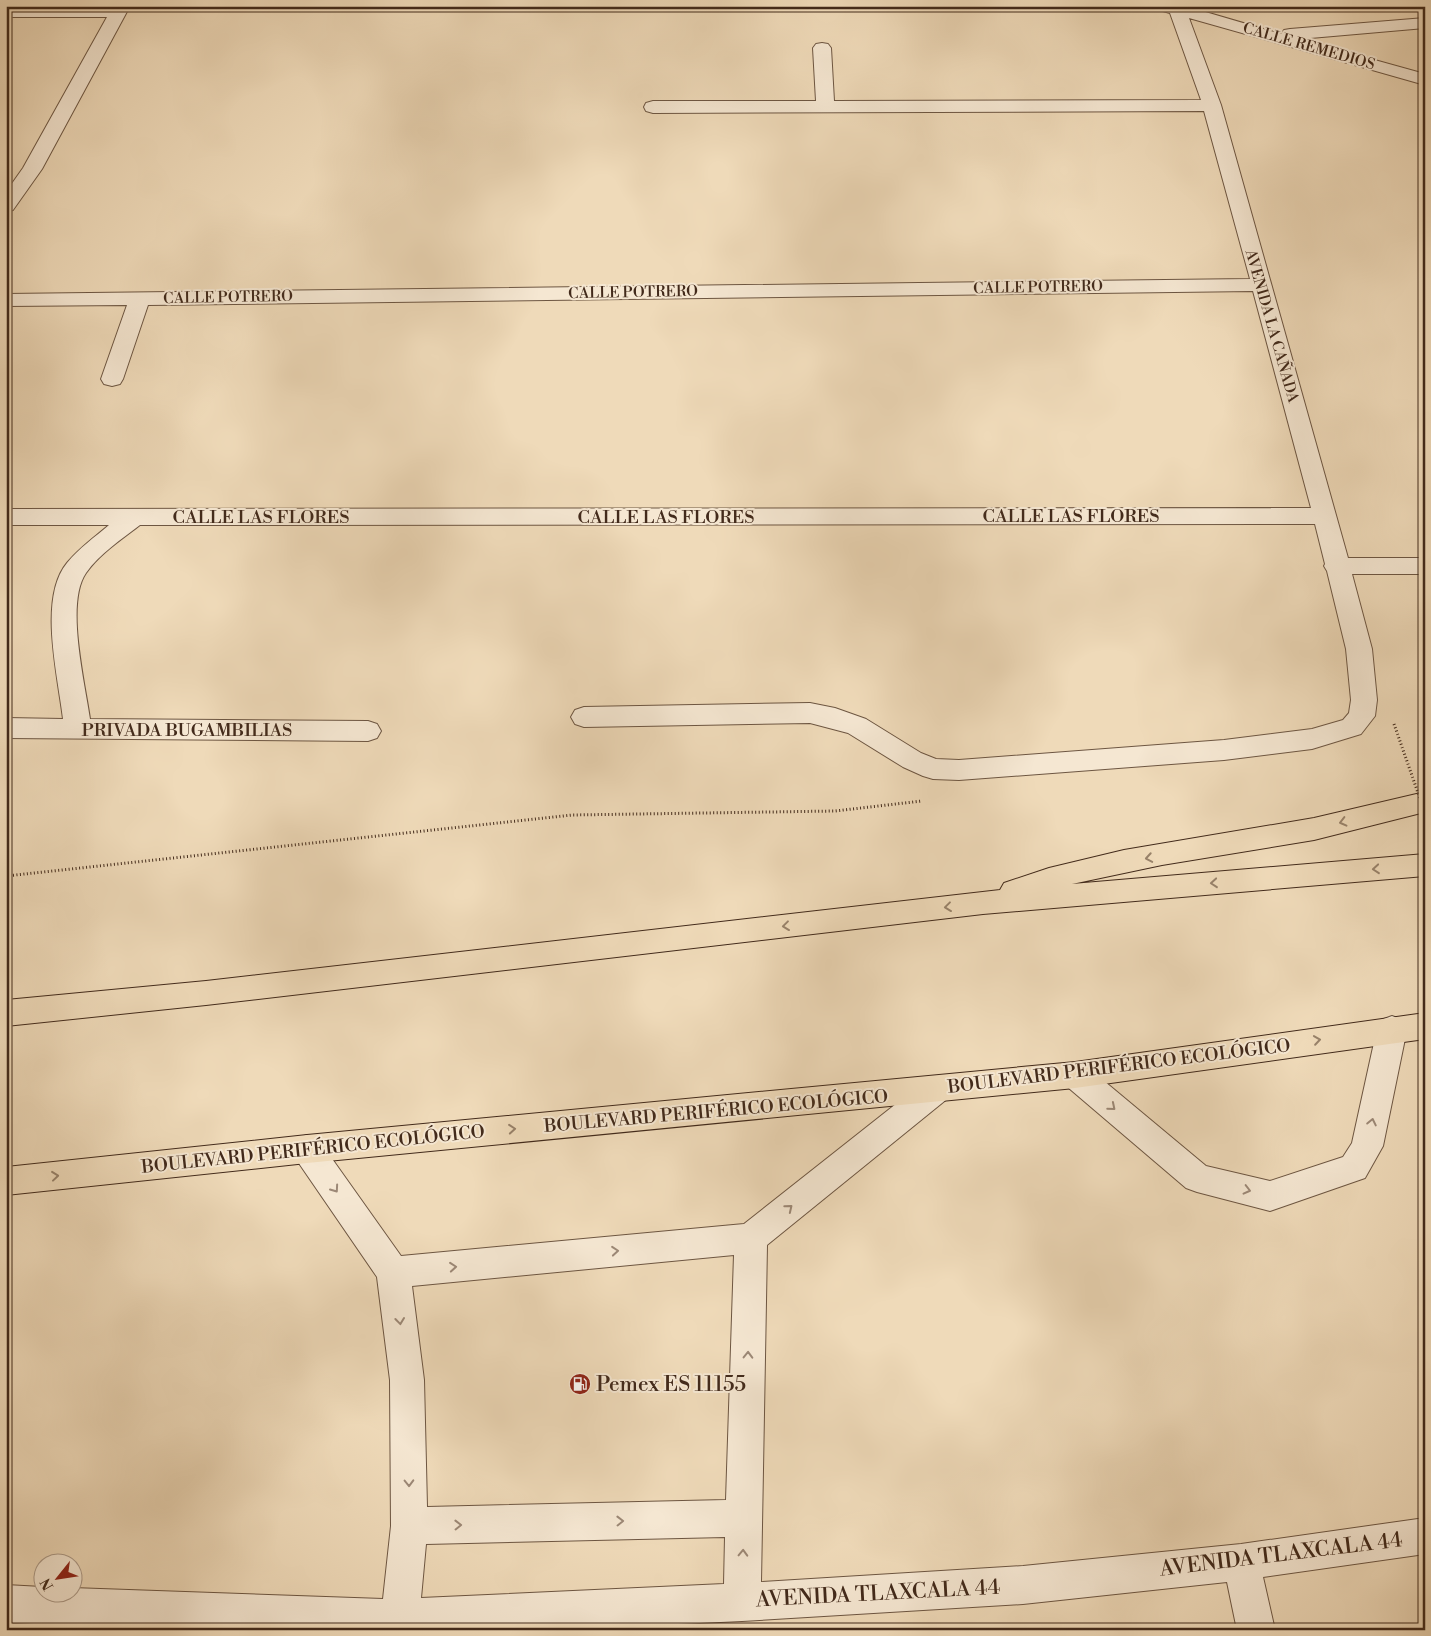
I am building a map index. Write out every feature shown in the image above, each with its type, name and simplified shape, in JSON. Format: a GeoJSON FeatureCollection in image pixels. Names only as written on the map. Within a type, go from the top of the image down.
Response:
{"type":"FeatureCollection","features":[{"type":"Feature","properties":{"kind":"highway"},"geometry":{"type":"LineString","coordinates":[[983,903],[1048,878],[1125,862],[1316,829],[1425,802]]}},
{"type":"Feature","properties":{"kind":"highway"},"geometry":{"type":"LineString","coordinates":[[6,1013],[206,993],[983,903],[1425,865]]}},
{"type":"Feature","properties":{"kind":"highway","name":"BOULEVARD PERIFÉRICO ECOLÓGICO"},"geometry":{"type":"LineString","coordinates":[[6,1182],[307,1149],[1074,1076],[1392,1029],[1425,1026]]}},
{"type":"Feature","properties":{"kind":"street","name":"CALLE REMEDIOS"},"geometry":{"type":"LineString","coordinates":[[1172,7],[1425,80]]}},
{"type":"Feature","properties":{"kind":"street","name":"AVENIDA LA CAÑADA"},"geometry":{"type":"LineString","coordinates":[[584,717],[810,713],[834,718],[857,726],[912,760],[933,769],[959,770],[1224,750],[1312,739],[1352,727],[1362,716],[1364,700],[1358,650],[1325,516],[1212,105],[1172,7]]}},
{"type":"Feature","properties":{"kind":"street"},"geometry":{"type":"LineString","coordinates":[[6,12],[120,9]]}},
{"type":"Feature","properties":{"kind":"street"},"geometry":{"type":"LineString","coordinates":[[6,206],[32,169],[120,9]]}},
{"type":"Feature","properties":{"kind":"street"},"geometry":{"type":"LineString","coordinates":[[1273,36],[1425,23]]}},
{"type":"Feature","properties":{"kind":"street"},"geometry":{"type":"LineString","coordinates":[[822,48],[825,107]]}},
{"type":"Feature","properties":{"kind":"street"},"geometry":{"type":"LineString","coordinates":[[653,107],[1212,105]]}},
{"type":"Feature","properties":{"kind":"street"},"geometry":{"type":"LineString","coordinates":[[6,168],[32,169]]}},
{"type":"Feature","properties":{"kind":"street","name":"CALLE POTRERO"},"geometry":{"type":"LineString","coordinates":[[6,300],[1260,285]]}},
{"type":"Feature","properties":{"kind":"street"},"geometry":{"type":"LineString","coordinates":[[112,379],[140,298]]}},
{"type":"Feature","properties":{"kind":"street","name":"CALLE LAS FLORES"},"geometry":{"type":"LineString","coordinates":[[6,517],[1325,516]]}},
{"type":"Feature","properties":{"kind":"street"},"geometry":{"type":"LineString","coordinates":[[78,729],[63,619],[64,591],[75,569],[94,550],[134,517]]}},
{"type":"Feature","properties":{"kind":"street"},"geometry":{"type":"LineString","coordinates":[[1336,566],[1425,566]]}},
{"type":"Feature","properties":{"kind":"street","name":"PRIVADA BUGAMBILIAS"},"geometry":{"type":"LineString","coordinates":[[6,728],[368,731]]}},
{"type":"Feature","properties":{"kind":"street"},"geometry":{"type":"LineString","coordinates":[[1074,1076],[1197,1178],[1270,1196],[1354,1168],[1367,1146],[1392,1029]]}},
{"type":"Feature","properties":{"kind":"street"},"geometry":{"type":"LineString","coordinates":[[394,1272],[750,1238],[936,1090]]}},
{"type":"Feature","properties":{"kind":"street"},"geometry":{"type":"LineString","coordinates":[[307,1149],[394,1272],[408,1380],[409,1526],[400,1618]]}},
{"type":"Feature","properties":{"kind":"street"},"geometry":{"type":"LineString","coordinates":[[742,1602],[750,1238]]}},
{"type":"Feature","properties":{"kind":"street"},"geometry":{"type":"LineString","coordinates":[[409,1526],[744,1518]]}},
{"type":"Feature","properties":{"kind":"street","name":"AVENIDA TLAXCALA 44"},"geometry":{"type":"LineString","coordinates":[[6,1604],[328,1623],[742,1602],[1023,1585],[1241,1562],[1425,1536]]}},
{"type":"Feature","properties":{"kind":"street"},"geometry":{"type":"LineString","coordinates":[[1241,1562],[1256,1630]]}},
{"type":"Feature","properties":{"kind":"path"},"geometry":{"type":"LineString","coordinates":[[1394,724],[1425,813]]}},
{"type":"Feature","properties":{"kind":"path"},"geometry":{"type":"LineString","coordinates":[[6,876],[572,815],[835,811],[923,800]]}},
{"type":"Feature","properties":{"kind":"place","name":"Pemex ES 11155"},"geometry":{"type":"Point","coordinates":[580,1384]}}]}
